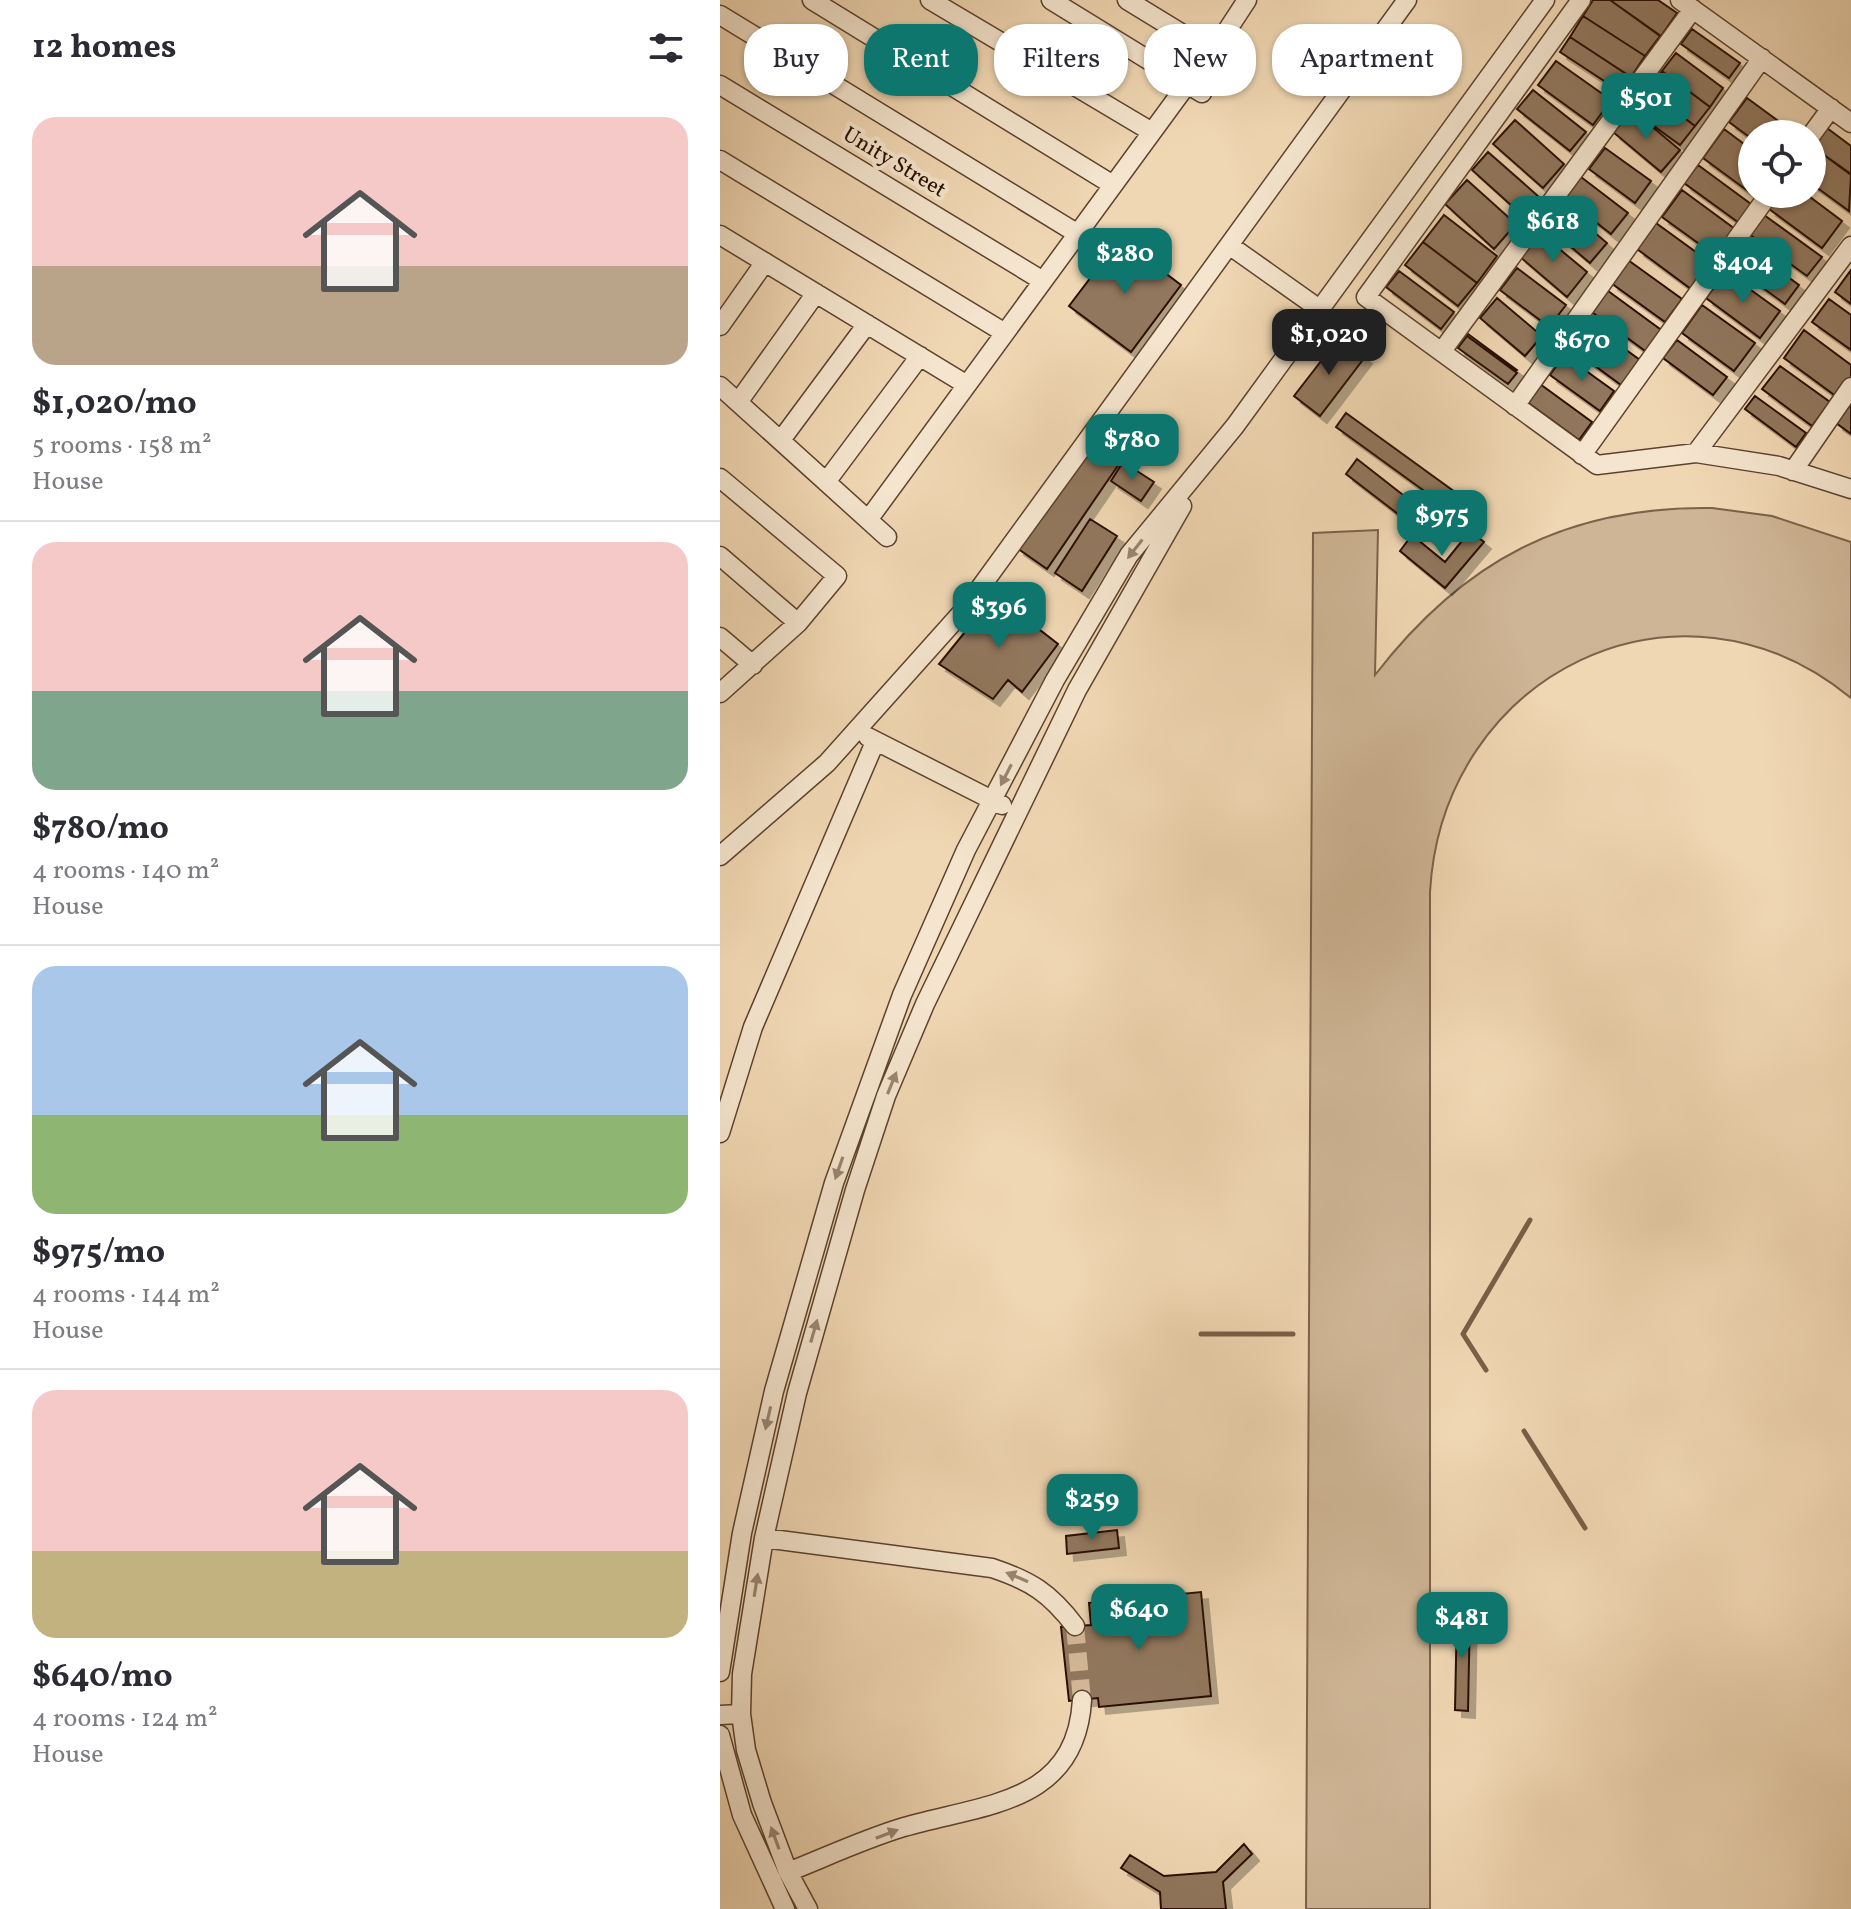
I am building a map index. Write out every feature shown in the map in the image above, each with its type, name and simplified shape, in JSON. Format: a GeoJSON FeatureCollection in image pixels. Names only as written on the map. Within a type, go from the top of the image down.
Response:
{"type":"FeatureCollection","features":[{"type":"Feature","properties":{"kind":"street"},"geometry":{"type":"LineString","coordinates":[[812,0],[1113,185]]}},
{"type":"Feature","properties":{"kind":"street"},"geometry":{"type":"LineString","coordinates":[[930,0],[1152,132]]}},
{"type":"Feature","properties":{"kind":"street"},"geometry":{"type":"LineString","coordinates":[[868,520],[1152,132],[1195,88],[1051,0]]}},
{"type":"Feature","properties":{"kind":"street"},"geometry":{"type":"LineString","coordinates":[[1127,0],[1167,24]]}},
{"type":"Feature","properties":{"kind":"street"},"geometry":{"type":"LineString","coordinates":[[1231,24],[1247,0]]}},
{"type":"Feature","properties":{"kind":"street"},"geometry":{"type":"LineString","coordinates":[[720,856],[827,763],[964,610],[1407,0]]}},
{"type":"Feature","properties":{"kind":"street"},"geometry":{"type":"LineString","coordinates":[[720,1672],[742,1533],[774,1391],[834,1183],[902,995],[966,850],[1055,680],[1129,555],[1203,468],[1545,0]]}},
{"type":"Feature","properties":{"kind":"street"},"geometry":{"type":"LineString","coordinates":[[1581,0],[1366,297],[1597,465],[1696,453],[1793,471],[1851,489]]}},
{"type":"Feature","properties":{"kind":"street"},"geometry":{"type":"LineString","coordinates":[[1442,351],[1687,5],[1851,123]]}},
{"type":"Feature","properties":{"kind":"street"},"geometry":{"type":"LineString","coordinates":[[720,15],[1078,234]]}},
{"type":"Feature","properties":{"kind":"street"},"geometry":{"type":"LineString","coordinates":[[1515,406],[1762,58]]}},
{"type":"Feature","properties":{"kind":"street","name":"Unity Street"},"geometry":{"type":"LineString","coordinates":[[720,85],[1043,281]]}},
{"type":"Feature","properties":{"kind":"street"},"geometry":{"type":"LineString","coordinates":[[1822,120],[1831,108]]}},
{"type":"Feature","properties":{"kind":"street"},"geometry":{"type":"LineString","coordinates":[[720,160],[1005,333]]}},
{"type":"Feature","properties":{"kind":"street"},"geometry":{"type":"LineString","coordinates":[[1582,455],[1759,208]]}},
{"type":"Feature","properties":{"kind":"street"},"geometry":{"type":"LineString","coordinates":[[720,235],[967,385]]}},
{"type":"Feature","properties":{"kind":"street"},"geometry":{"type":"LineString","coordinates":[[1229,245],[1318,308]]}},
{"type":"Feature","properties":{"kind":"street"},"geometry":{"type":"LineString","coordinates":[[1696,453],[1851,246]]}},
{"type":"Feature","properties":{"kind":"street"},"geometry":{"type":"LineString","coordinates":[[720,326],[765,262]]}},
{"type":"Feature","properties":{"kind":"street"},"geometry":{"type":"LineString","coordinates":[[739,401],[816,293]]}},
{"type":"Feature","properties":{"kind":"street"},"geometry":{"type":"LineString","coordinates":[[781,440],[867,324]]}},
{"type":"Feature","properties":{"kind":"street"},"geometry":{"type":"LineString","coordinates":[[826,482],[920,356]]}},
{"type":"Feature","properties":{"kind":"street"},"geometry":{"type":"LineString","coordinates":[[720,386],[887,537]]}},
{"type":"Feature","properties":{"kind":"street"},"geometry":{"type":"LineString","coordinates":[[1793,471],[1851,387]]}},
{"type":"Feature","properties":{"kind":"street"},"geometry":{"type":"LineString","coordinates":[[808,1909],[788,1872],[746,1750],[741,1714],[742,1674],[764,1538],[797,1393],[886,1096],[925,1004],[1077,690],[1203,468]]}},
{"type":"Feature","properties":{"kind":"street"},"geometry":{"type":"LineString","coordinates":[[720,478],[837,576],[798,623],[720,693]]}},
{"type":"Feature","properties":{"kind":"street"},"geometry":{"type":"LineString","coordinates":[[720,556],[798,623]]}},
{"type":"Feature","properties":{"kind":"street"},"geometry":{"type":"LineString","coordinates":[[720,637],[753,665]]}},
{"type":"Feature","properties":{"kind":"street"},"geometry":{"type":"LineString","coordinates":[[858,728],[875,742],[1016,811]]}},
{"type":"Feature","properties":{"kind":"street"},"geometry":{"type":"LineString","coordinates":[[720,1133],[753,1027],[875,742]]}},
{"type":"Feature","properties":{"kind":"street"},"geometry":{"type":"LineString","coordinates":[[764,1538],[992,1568],[1024,1579],[1056,1600],[1075,1626]]}},
{"type":"Feature","properties":{"kind":"street"},"geometry":{"type":"LineString","coordinates":[[788,1872],[900,1828],[1007,1803],[1058,1767],[1075,1738],[1082,1700]]}},
{"type":"Feature","properties":{"kind":"street"},"geometry":{"type":"LineString","coordinates":[[720,1715],[741,1714]]}},
{"type":"Feature","properties":{"kind":"street"},"geometry":{"type":"LineString","coordinates":[[720,1735],[742,1815],[785,1909]]}},
{"type":"Feature","properties":{"kind":"shaded area"},"geometry":{"type":"Polygon","coordinates":[[[1712,508],[1772,516],[1851,542],[1851,698],[1784,657],[1714,638],[1645,640],[1580,660],[1523,698],[1477,750],[1444,816],[1430,892],[1430,1909],[1306,1909],[1313,533],[1378,530],[1375,675],[1409,635],[1444,601],[1482,572],[1522,548],[1564,530],[1610,517],[1659,510],[1712,508]]]}},
{"type":"Feature","properties":{"kind":"building"},"geometry":{"type":"Polygon","coordinates":[[[1593,0],[1610,0],[1660,36],[1645,56],[1583,16],[1593,0]]]}},
{"type":"Feature","properties":{"kind":"building"},"geometry":{"type":"Polygon","coordinates":[[[1610,0],[1658,0],[1677,13],[1661,36],[1610,0]]]}},
{"type":"Feature","properties":{"kind":"building"},"geometry":{"type":"Polygon","coordinates":[[[1583,16],[1645,56],[1631,77],[1570,37],[1583,16]]]}},
{"type":"Feature","properties":{"kind":"building"},"geometry":{"type":"Polygon","coordinates":[[[1692,29],[1740,63],[1729,78],[1681,44],[1692,29]]]}},
{"type":"Feature","properties":{"kind":"building"},"geometry":{"type":"Polygon","coordinates":[[[1570,37],[1631,77],[1621,92],[1560,52],[1570,37]]]}},
{"type":"Feature","properties":{"kind":"building"},"geometry":{"type":"Polygon","coordinates":[[[1676,53],[1723,88],[1710,107],[1662,71],[1676,53]]]}},
{"type":"Feature","properties":{"kind":"building"},"geometry":{"type":"Polygon","coordinates":[[[1556,61],[1611,100],[1593,125],[1538,85],[1556,61]]]}},
{"type":"Feature","properties":{"kind":"building"},"geometry":{"type":"Polygon","coordinates":[[[1662,71],[1710,107],[1695,126],[1648,90],[1662,71]]]}},
{"type":"Feature","properties":{"kind":"building"},"geometry":{"type":"Polygon","coordinates":[[[1533,90],[1586,132],[1570,151],[1517,109],[1533,90]]]}},
{"type":"Feature","properties":{"kind":"building"},"geometry":{"type":"Polygon","coordinates":[[[1648,90],[1695,126],[1680,145],[1632,110],[1648,90]]]}},
{"type":"Feature","properties":{"kind":"building"},"geometry":{"type":"Polygon","coordinates":[[[1747,98],[1777,120],[1738,120],[1738,129],[1729,122],[1747,98]]]}},
{"type":"Feature","properties":{"kind":"building"},"geometry":{"type":"Polygon","coordinates":[[[1632,110],[1680,150],[1661,172],[1613,132],[1632,110]]]}},
{"type":"Feature","properties":{"kind":"building"},"geometry":{"type":"Polygon","coordinates":[[[1515,120],[1564,164],[1543,188],[1493,144],[1515,120]]]}},
{"type":"Feature","properties":{"kind":"building"},"geometry":{"type":"Polygon","coordinates":[[[1724,129],[1738,140],[1738,184],[1703,158],[1724,129]]]}},
{"type":"Feature","properties":{"kind":"building"},"geometry":{"type":"Polygon","coordinates":[[[1826,129],[1851,146],[1851,174],[1826,156],[1826,129]]]}},
{"type":"Feature","properties":{"kind":"building"},"geometry":{"type":"Polygon","coordinates":[[[1605,148],[1651,181],[1635,203],[1589,169],[1605,148]]]}},
{"type":"Feature","properties":{"kind":"building"},"geometry":{"type":"Polygon","coordinates":[[[1488,152],[1538,196],[1522,215],[1472,170],[1488,152]]]}},
{"type":"Feature","properties":{"kind":"building"},"geometry":{"type":"Polygon","coordinates":[[[1826,157],[1851,175],[1849,211],[1826,194],[1826,157]]]}},
{"type":"Feature","properties":{"kind":"building"},"geometry":{"type":"Polygon","coordinates":[[[1698,165],[1738,194],[1738,208],[1754,208],[1742,225],[1684,183],[1698,165]]]}},
{"type":"Feature","properties":{"kind":"building"},"geometry":{"type":"Polygon","coordinates":[[[1581,177],[1628,213],[1611,234],[1565,198],[1581,177]]]}},
{"type":"Feature","properties":{"kind":"building"},"geometry":{"type":"Polygon","coordinates":[[[1467,180],[1516,224],[1494,249],[1445,204],[1467,180]]]}},
{"type":"Feature","properties":{"kind":"building"},"geometry":{"type":"Polygon","coordinates":[[[1682,190],[1735,229],[1716,256],[1662,217],[1682,190]]]}},
{"type":"Feature","properties":{"kind":"building"},"geometry":{"type":"Polygon","coordinates":[[[1562,205],[1607,243],[1590,263],[1545,225],[1562,205]]]}},
{"type":"Feature","properties":{"kind":"building"},"geometry":{"type":"Polygon","coordinates":[[[1825,208],[1842,221],[1822,248],[1769,209],[1825,208]]]}},
{"type":"Feature","properties":{"kind":"building"},"geometry":{"type":"Polygon","coordinates":[[[1444,215],[1497,256],[1477,283],[1423,242],[1444,215]]]}},
{"type":"Feature","properties":{"kind":"building"},"geometry":{"type":"Polygon","coordinates":[[[1764,215],[1822,257],[1807,276],[1749,234],[1764,215]]]}},
{"type":"Feature","properties":{"kind":"building"},"geometry":{"type":"Polygon","coordinates":[[[1656,223],[1711,263],[1691,289],[1637,249],[1656,223]]]}},
{"type":"Feature","properties":{"kind":"building"},"geometry":{"type":"Polygon","coordinates":[[[1539,232],[1587,272],[1567,297],[1519,256],[1539,232]]]}},
{"type":"Feature","properties":{"kind":"building"},"geometry":{"type":"Polygon","coordinates":[[[1120,239],[1181,285],[1131,352],[1069,306],[1120,239]]]}},
{"type":"Feature","properties":{"kind":"building"},"geometry":{"type":"Polygon","coordinates":[[[1423,242],[1477,283],[1458,306],[1405,265],[1423,242]]]}},
{"type":"Feature","properties":{"kind":"building"},"geometry":{"type":"Polygon","coordinates":[[[1748,248],[1799,285],[1785,304],[1734,267],[1748,248]]]}},
{"type":"Feature","properties":{"kind":"building"},"geometry":{"type":"Polygon","coordinates":[[[1628,260],[1682,299],[1665,322],[1611,283],[1628,260]]]}},
{"type":"Feature","properties":{"kind":"building"},"geometry":{"type":"Polygon","coordinates":[[[1517,268],[1566,305],[1549,327],[1500,290],[1517,268]]]}},
{"type":"Feature","properties":{"kind":"building"},"geometry":{"type":"Polygon","coordinates":[[[1851,270],[1851,304],[1835,292],[1851,270]]]}},
{"type":"Feature","properties":{"kind":"building"},"geometry":{"type":"Polygon","coordinates":[[[1399,271],[1454,312],[1441,329],[1386,287],[1399,271]]]}},
{"type":"Feature","properties":{"kind":"building"},"geometry":{"type":"Polygon","coordinates":[[[1726,272],[1780,311],[1760,338],[1706,298],[1726,272]]]}},
{"type":"Feature","properties":{"kind":"building"},"geometry":{"type":"Polygon","coordinates":[[[1604,288],[1664,332],[1648,353],[1589,310],[1604,288]]]}},
{"type":"Feature","properties":{"kind":"building"},"geometry":{"type":"Polygon","coordinates":[[[1497,298],[1542,336],[1525,356],[1480,318],[1497,298]]]}},
{"type":"Feature","properties":{"kind":"building"},"geometry":{"type":"Polygon","coordinates":[[[1829,299],[1851,315],[1851,350],[1812,322],[1829,299]]]}},
{"type":"Feature","properties":{"kind":"building"},"geometry":{"type":"Polygon","coordinates":[[[1702,305],[1755,343],[1734,371],[1682,333],[1702,305]]]}},
{"type":"Feature","properties":{"kind":"building"},"geometry":{"type":"Polygon","coordinates":[[[1586,321],[1640,360],[1621,385],[1568,346],[1586,321]]]}},
{"type":"Feature","properties":{"kind":"building"},"geometry":{"type":"Polygon","coordinates":[[[1804,330],[1851,365],[1851,377],[1837,397],[1784,358],[1804,330]]]}},
{"type":"Feature","properties":{"kind":"building"},"geometry":{"type":"Polygon","coordinates":[[[1468,334],[1517,370],[1467,336],[1468,334]]]}},
{"type":"Feature","properties":{"kind":"building"},"geometry":{"type":"Polygon","coordinates":[[[1467,336],[1517,373],[1508,384],[1458,348],[1467,336]]]}},
{"type":"Feature","properties":{"kind":"building"},"geometry":{"type":"Polygon","coordinates":[[[1339,338],[1365,357],[1320,416],[1294,396],[1339,338]]]}},
{"type":"Feature","properties":{"kind":"building"},"geometry":{"type":"Polygon","coordinates":[[[1677,340],[1727,377],[1713,395],[1663,358],[1677,340]]]}},
{"type":"Feature","properties":{"kind":"building"},"geometry":{"type":"Polygon","coordinates":[[[1564,355],[1614,391],[1600,411],[1550,375],[1564,355]]]}},
{"type":"Feature","properties":{"kind":"building"},"geometry":{"type":"Polygon","coordinates":[[[1780,366],[1830,402],[1812,426],[1762,389],[1780,366]]]}},
{"type":"Feature","properties":{"kind":"building"},"geometry":{"type":"Polygon","coordinates":[[[1540,384],[1592,422],[1579,440],[1527,402],[1540,384]]]}},
{"type":"Feature","properties":{"kind":"building"},"geometry":{"type":"Polygon","coordinates":[[[1755,396],[1806,433],[1796,447],[1745,409],[1755,396]]]}},
{"type":"Feature","properties":{"kind":"building"},"geometry":{"type":"Polygon","coordinates":[[[1851,402],[1851,434],[1836,423],[1851,402]]]}},
{"type":"Feature","properties":{"kind":"building"},"geometry":{"type":"Polygon","coordinates":[[[1346,413],[1466,500],[1456,514],[1336,427],[1346,413]]]}},
{"type":"Feature","properties":{"kind":"building"},"geometry":{"type":"Polygon","coordinates":[[[1092,444],[1119,464],[1047,569],[1017,548],[1092,444]]]}},
{"type":"Feature","properties":{"kind":"building"},"geometry":{"type":"Polygon","coordinates":[[[1357,459],[1444,527],[1433,541],[1346,474],[1357,459]]]}},
{"type":"Feature","properties":{"kind":"building"},"geometry":{"type":"Polygon","coordinates":[[[1123,462],[1154,482],[1141,501],[1111,481],[1123,462]]]}},
{"type":"Feature","properties":{"kind":"building"},"geometry":{"type":"Polygon","coordinates":[[[1090,519],[1117,536],[1082,591],[1055,573],[1090,519]]]}},
{"type":"Feature","properties":{"kind":"building"},"geometry":{"type":"Polygon","coordinates":[[[1470,531],[1484,542],[1445,588],[1400,551],[1412,535],[1445,562],[1470,531]]]}},
{"type":"Feature","properties":{"kind":"building"},"geometry":{"type":"Polygon","coordinates":[[[995,595],[1058,644],[1022,692],[1008,680],[993,699],[939,664],[995,595]]]}},
{"type":"Feature","properties":{"kind":"building"},"geometry":{"type":"Polygon","coordinates":[[[1117,1530],[1119,1548],[1067,1554],[1066,1536],[1117,1530]]]}},
{"type":"Feature","properties":{"kind":"building"},"geometry":{"type":"Polygon","coordinates":[[[1201,1592],[1211,1696],[1099,1707],[1098,1698],[1069,1701],[1061,1627],[1091,1625],[1089,1603],[1201,1592]]]}},
{"type":"Feature","properties":{"kind":"building"},"geometry":{"type":"Polygon","coordinates":[[[1457,1610],[1470,1611],[1468,1711],[1455,1710],[1457,1610]]]}},
{"type":"Feature","properties":{"kind":"building"},"geometry":{"type":"Polygon","coordinates":[[[1244,1844],[1252,1854],[1223,1882],[1226,1909],[1161,1909],[1160,1892],[1121,1868],[1130,1855],[1164,1876],[1216,1872],[1244,1844]]]}},
{"type":"Feature","properties":{"kind":"waterway"},"geometry":{"type":"LineString","coordinates":[[1486,1370],[1463,1334],[1530,1220]]}},
{"type":"Feature","properties":{"kind":"waterway"},"geometry":{"type":"LineString","coordinates":[[1201,1334],[1293,1334]]}},
{"type":"Feature","properties":{"kind":"waterway"},"geometry":{"type":"LineString","coordinates":[[1524,1431],[1585,1528]]}},
{"type":"Feature","properties":{"kind":"tunnel"},"geometry":{"type":"LineString","coordinates":[[1075,1626],[1082,1700]]}}]}
